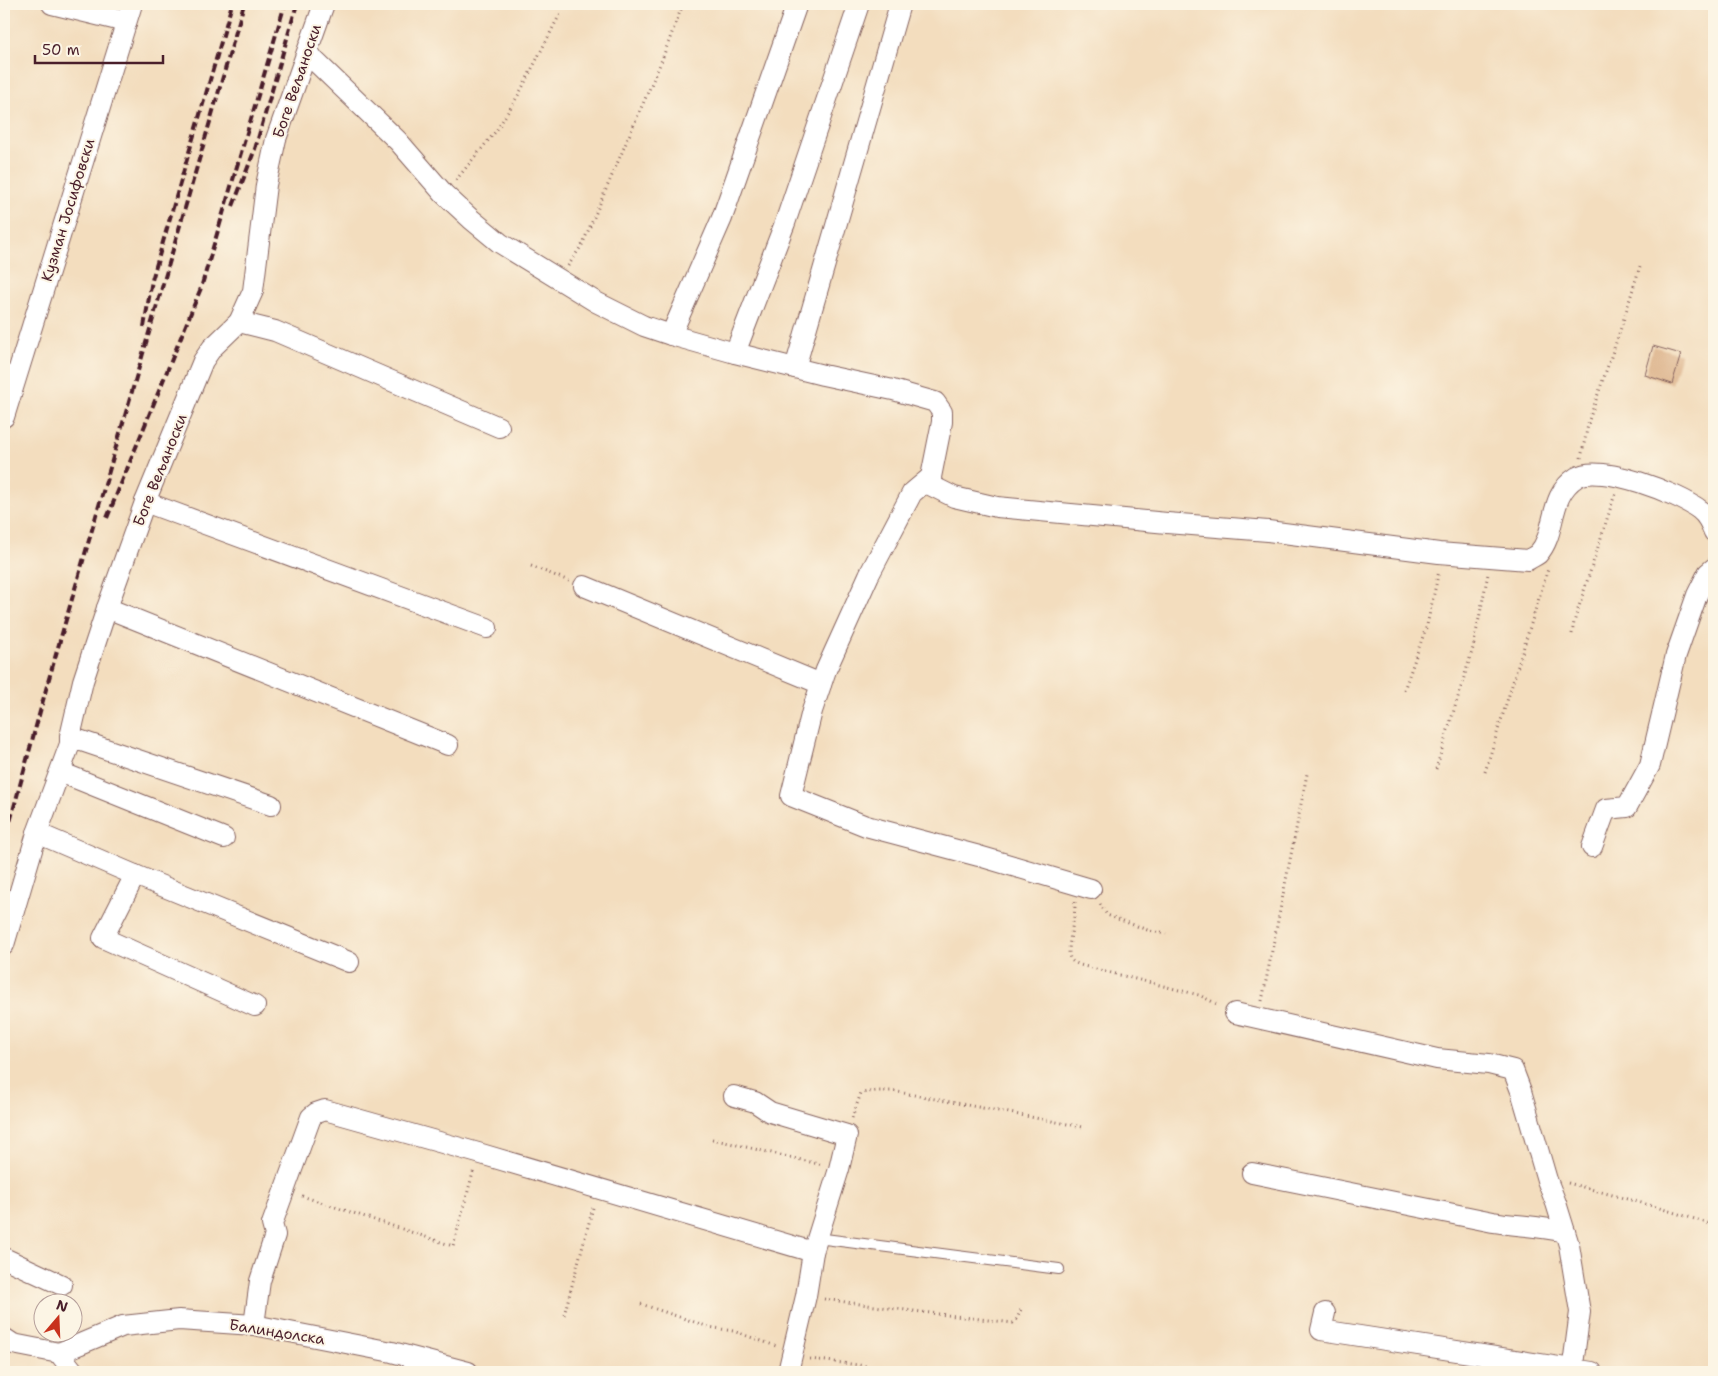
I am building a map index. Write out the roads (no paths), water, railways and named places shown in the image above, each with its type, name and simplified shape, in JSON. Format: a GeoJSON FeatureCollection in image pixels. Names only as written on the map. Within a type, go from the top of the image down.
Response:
{"type":"FeatureCollection","features":[{"type":"Feature","properties":{"kind":"street"},"geometry":{"type":"LineString","coordinates":[[52,4],[129,13]]}},
{"type":"Feature","properties":{"kind":"street","name":"Боге Вељаноски"},"geometry":{"type":"LineString","coordinates":[[4,946],[37,833],[70,744],[83,681],[145,502],[203,361],[212,348],[239,322],[253,291],[266,185],[276,140],[324,4]]}},
{"type":"Feature","properties":{"kind":"street"},"geometry":{"type":"LineString","coordinates":[[672,335],[722,218],[797,4]]}},
{"type":"Feature","properties":{"kind":"street"},"geometry":{"type":"LineString","coordinates":[[735,353],[785,223],[859,4]]}},
{"type":"Feature","properties":{"kind":"street"},"geometry":{"type":"LineString","coordinates":[[795,368],[900,4]]}},
{"type":"Feature","properties":{"kind":"street","name":"Кузман Јосифовски"},"geometry":{"type":"LineString","coordinates":[[4,417],[129,13]]}},
{"type":"Feature","properties":{"kind":"street"},"geometry":{"type":"LineString","coordinates":[[308,51],[314,60],[398,141],[444,194],[500,243],[596,302],[644,326],[672,335],[735,353],[936,402],[942,412],[942,422],[931,477],[932,486],[954,498],[998,507],[1268,531],[1439,553],[1528,560],[1538,554],[1558,498],[1566,487],[1581,476],[1598,473],[1616,476],[1664,491],[1707,510],[1707,518],[1714,532]]}},
{"type":"Feature","properties":{"kind":"street"},"geometry":{"type":"LineString","coordinates":[[239,322],[275,331],[499,427]]}},
{"type":"Feature","properties":{"kind":"street"},"geometry":{"type":"LineString","coordinates":[[931,477],[912,493],[869,575],[826,670],[812,711],[790,796],[866,826],[1091,888]]}},
{"type":"Feature","properties":{"kind":"street"},"geometry":{"type":"LineString","coordinates":[[145,502],[487,628]]}},
{"type":"Feature","properties":{"kind":"street"},"geometry":{"type":"LineString","coordinates":[[1592,847],[1606,809],[1627,807],[1650,765],[1676,655],[1697,596],[1708,573],[1714,568]]}},
{"type":"Feature","properties":{"kind":"street"},"geometry":{"type":"LineString","coordinates":[[584,586],[821,684]]}},
{"type":"Feature","properties":{"kind":"street"},"geometry":{"type":"LineString","coordinates":[[107,608],[448,745]]}},
{"type":"Feature","properties":{"kind":"street"},"geometry":{"type":"LineString","coordinates":[[70,737],[271,805]]}},
{"type":"Feature","properties":{"kind":"street"},"geometry":{"type":"LineString","coordinates":[[60,772],[224,838]]}},
{"type":"Feature","properties":{"kind":"street"},"geometry":{"type":"LineString","coordinates":[[37,833],[350,962]]}},
{"type":"Feature","properties":{"kind":"street"},"geometry":{"type":"LineString","coordinates":[[135,875],[102,938],[255,1006]]}},
{"type":"Feature","properties":{"kind":"street"},"geometry":{"type":"LineString","coordinates":[[1235,1013],[1437,1059],[1489,1064],[1513,1070],[1565,1232],[1580,1312],[1572,1371]]}},
{"type":"Feature","properties":{"kind":"street"},"geometry":{"type":"LineString","coordinates":[[734,1096],[755,1102],[770,1112],[847,1135],[839,1169],[815,1245],[806,1296],[791,1360]]}},
{"type":"Feature","properties":{"kind":"street"},"geometry":{"type":"LineString","coordinates":[[254,1325],[260,1281],[275,1235],[272,1224],[311,1118],[316,1113],[325,1110],[599,1189],[815,1245]]}},
{"type":"Feature","properties":{"kind":"street"},"geometry":{"type":"LineString","coordinates":[[1252,1173],[1493,1222],[1543,1227],[1565,1232]]}},
{"type":"Feature","properties":{"kind":"street"},"geometry":{"type":"LineString","coordinates":[[4,1258],[62,1285]]}},
{"type":"Feature","properties":{"kind":"street"},"geometry":{"type":"LineString","coordinates":[[1324,1313],[1321,1330],[1572,1371],[1592,1372]]}},
{"type":"Feature","properties":{"kind":"street","name":"Балиндолска"},"geometry":{"type":"LineString","coordinates":[[59,1353],[123,1326],[179,1320],[254,1325],[392,1352],[468,1372]]}},
{"type":"Feature","properties":{"kind":"street"},"geometry":{"type":"LineString","coordinates":[[4,1338],[13,1344],[59,1353],[74,1372]]}},
{"type":"Feature","properties":{"kind":"lane"},"geometry":{"type":"LineString","coordinates":[[815,1245],[1059,1269]]}},
{"type":"Feature","properties":{"kind":"railway"},"geometry":{"type":"LineString","coordinates":[[144,327],[152,280],[232,4]]}},
{"type":"Feature","properties":{"kind":"railway"},"geometry":{"type":"LineString","coordinates":[[4,844],[48,682],[244,4]]}},
{"type":"Feature","properties":{"kind":"railway"},"geometry":{"type":"LineString","coordinates":[[107,518],[201,288],[285,4]]}},
{"type":"Feature","properties":{"kind":"railway"},"geometry":{"type":"LineString","coordinates":[[233,206],[255,149],[297,4]]}}]}
